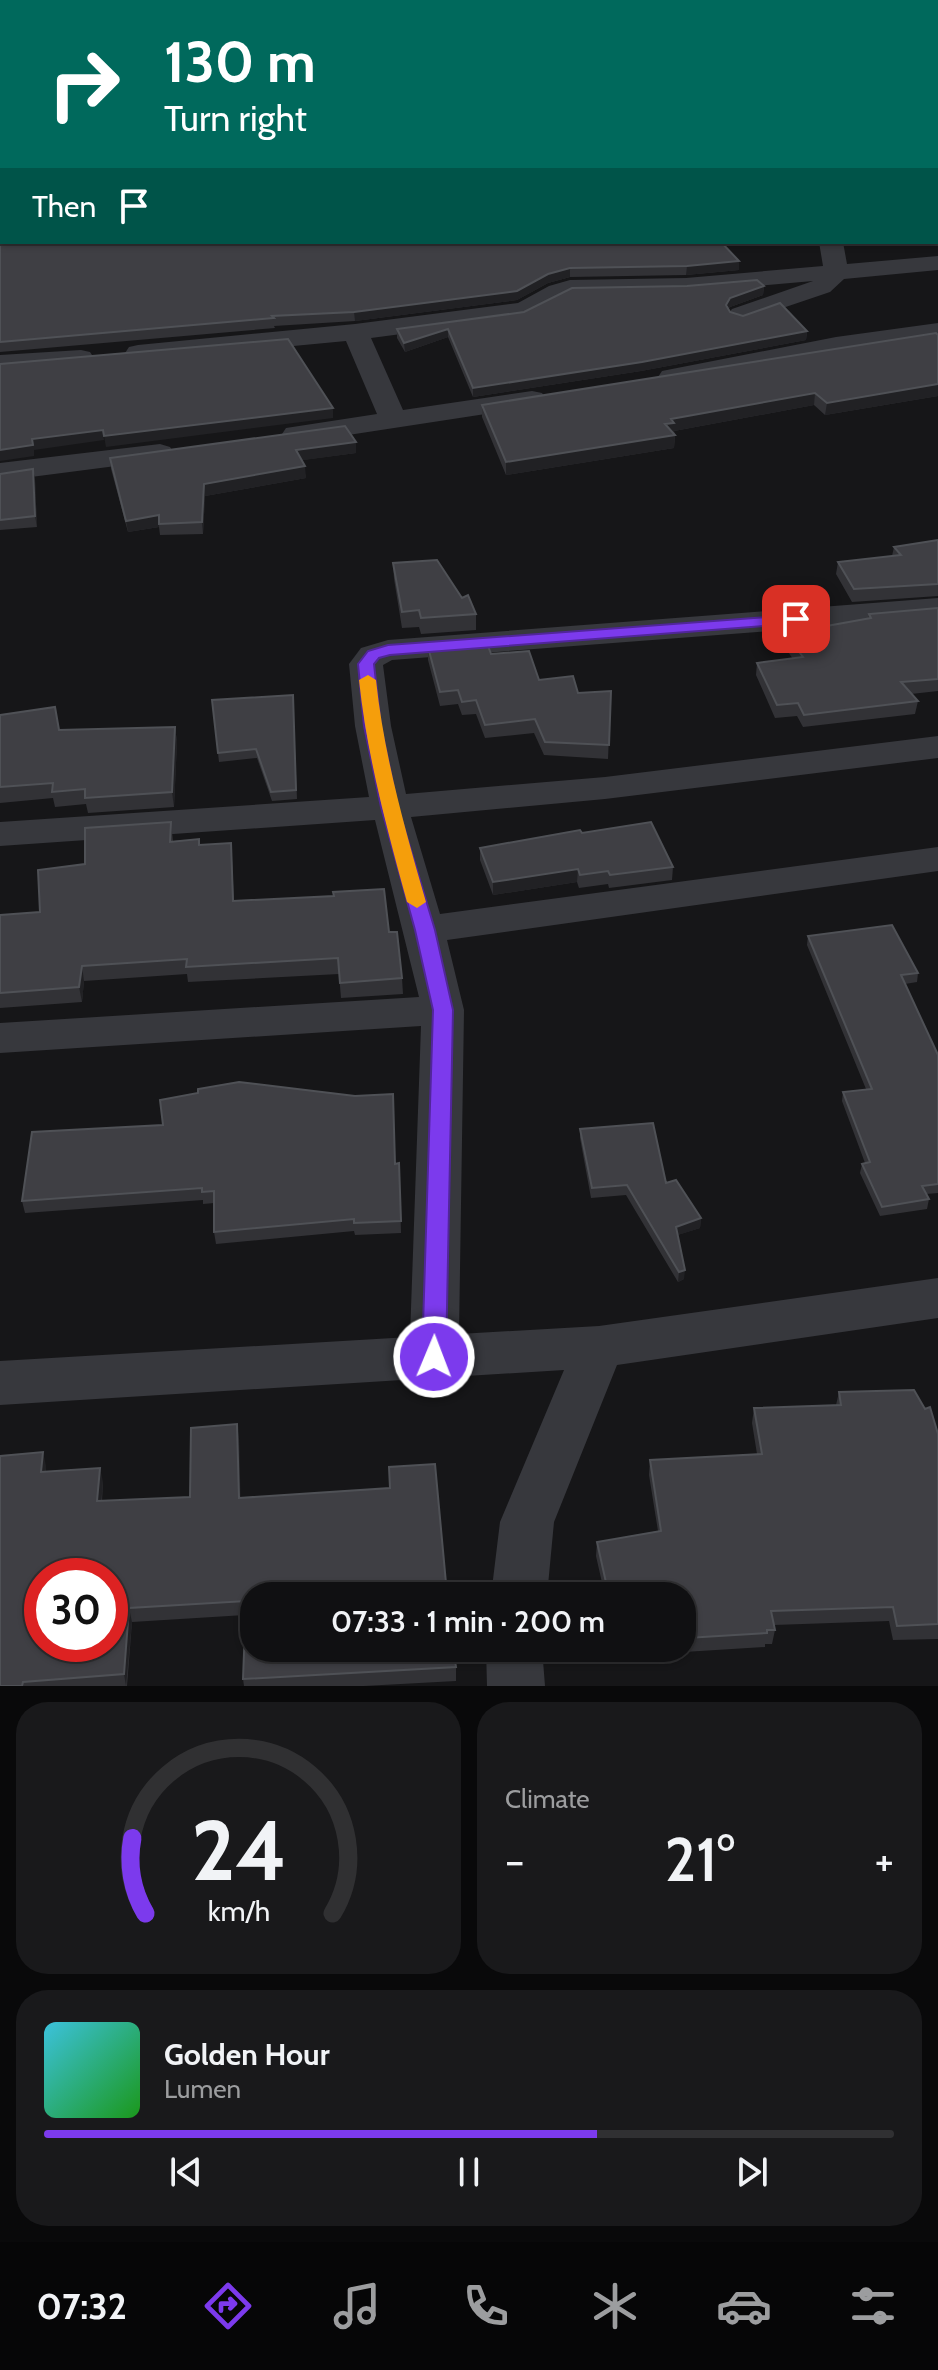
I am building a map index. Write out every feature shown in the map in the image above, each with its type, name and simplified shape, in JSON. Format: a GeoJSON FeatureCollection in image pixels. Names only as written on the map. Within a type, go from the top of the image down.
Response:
{"type":"FeatureCollection","features":[{"type":"Feature","properties":{"kind":"street"},"geometry":{"type":"LineString","coordinates":[[831,244],[836,273]]}},
{"type":"Feature","properties":{"kind":"street"},"geometry":{"type":"LineString","coordinates":[[886,244],[938,261]]}},
{"type":"Feature","properties":{"kind":"street"},"geometry":{"type":"LineString","coordinates":[[0,363],[355,332],[523,310],[539,304],[558,289],[570,287],[686,285],[938,261]]}},
{"type":"Feature","properties":{"kind":"street"},"geometry":{"type":"LineString","coordinates":[[741,314],[821,287],[836,273]]}},
{"type":"Feature","properties":{"kind":"street"},"geometry":{"type":"LineString","coordinates":[[642,382],[836,345],[938,331]]}},
{"type":"Feature","properties":{"kind":"street"},"geometry":{"type":"LineString","coordinates":[[355,332],[394,421]]}},
{"type":"Feature","properties":{"kind":"street"},"geometry":{"type":"LineString","coordinates":[[272,438],[565,394]]}},
{"type":"Feature","properties":{"kind":"street"},"geometry":{"type":"LineString","coordinates":[[0,472],[182,450]]}},
{"type":"Feature","properties":{"kind":"street"},"geometry":{"type":"LineString","coordinates":[[434,1357],[443,1010],[425,930],[390,807],[371,711],[366,664],[373,655],[388,650],[933,617]]}},
{"type":"Feature","properties":{"kind":"street"},"geometry":{"type":"LineString","coordinates":[[0,834],[390,807],[605,788],[938,747]]}},
{"type":"Feature","properties":{"kind":"street"},"geometry":{"type":"LineString","coordinates":[[425,930],[938,859]]}},
{"type":"Feature","properties":{"kind":"street"},"geometry":{"type":"LineString","coordinates":[[0,1038],[443,1010]]}},
{"type":"Feature","properties":{"kind":"street"},"geometry":{"type":"LineString","coordinates":[[0,1383],[599,1347],[938,1298]]}},
{"type":"Feature","properties":{"kind":"street"},"geometry":{"type":"LineString","coordinates":[[521,1582],[527,1522],[599,1347]]}},
{"type":"Feature","properties":{"kind":"street"},"geometry":{"type":"LineString","coordinates":[[515,1662],[516,1686]]}},
{"type":"Feature","properties":{"kind":"building"},"geometry":{"type":"Polygon","coordinates":[[[0,244],[723,244],[739,261],[687,266],[570,268],[548,274],[517,291],[354,312],[272,316],[274,318],[0,342],[0,244]]]}},
{"type":"Feature","properties":{"kind":"building"},"geometry":{"type":"Polygon","coordinates":[[[757,280],[764,286],[730,298],[726,305],[730,312],[743,316],[780,303],[807,331],[642,362],[473,388],[448,329],[404,343],[397,329],[524,312],[572,288],[687,286],[757,280]]]}},
{"type":"Feature","properties":{"kind":"building"},"geometry":{"type":"Polygon","coordinates":[[[936,333],[938,384],[827,403],[815,393],[671,419],[674,423],[665,424],[675,435],[506,462],[482,405],[936,333]]]}},
{"type":"Feature","properties":{"kind":"building"},"geometry":{"type":"Polygon","coordinates":[[[288,339],[333,408],[104,436],[103,430],[32,439],[33,445],[0,450],[0,364],[288,339]]]}},
{"type":"Feature","properties":{"kind":"building"},"geometry":{"type":"Polygon","coordinates":[[[345,426],[356,442],[296,450],[305,466],[204,484],[202,522],[159,524],[159,515],[126,521],[110,458],[345,426]]]}},
{"type":"Feature","properties":{"kind":"building"},"geometry":{"type":"Polygon","coordinates":[[[33,469],[35,516],[0,520],[0,474],[33,469]]]}},
{"type":"Feature","properties":{"kind":"building"},"geometry":{"type":"Polygon","coordinates":[[[938,540],[938,584],[854,589],[838,562],[901,555],[894,547],[938,540]]]}},
{"type":"Feature","properties":{"kind":"building"},"geometry":{"type":"Polygon","coordinates":[[[437,560],[462,598],[468,595],[476,614],[421,618],[419,610],[402,612],[393,563],[437,560]]]}},
{"type":"Feature","properties":{"kind":"building"},"geometry":{"type":"Polygon","coordinates":[[[938,608],[938,679],[901,682],[918,701],[804,715],[798,703],[777,705],[757,663],[803,657],[790,640],[815,636],[810,629],[871,618],[869,614],[938,608]]]}},
{"type":"Feature","properties":{"kind":"building"},"geometry":{"type":"Polygon","coordinates":[[[487,643],[491,654],[529,651],[539,680],[573,676],[578,693],[611,691],[609,745],[545,742],[535,719],[485,725],[476,700],[462,702],[458,690],[440,692],[428,647],[487,643]]]}},
{"type":"Feature","properties":{"kind":"building"},"geometry":{"type":"Polygon","coordinates":[[[293,695],[296,790],[271,792],[256,749],[218,753],[212,700],[293,695]]]}},
{"type":"Feature","properties":{"kind":"building"},"geometry":{"type":"Polygon","coordinates":[[[55,707],[59,730],[175,727],[172,792],[85,798],[85,789],[52,792],[53,783],[0,787],[0,715],[55,707]]]}},
{"type":"Feature","properties":{"kind":"building"},"geometry":{"type":"Polygon","coordinates":[[[171,822],[170,842],[199,839],[199,845],[231,843],[233,901],[334,896],[333,892],[384,889],[389,932],[397,932],[402,978],[340,983],[338,958],[186,967],[187,959],[82,966],[79,987],[0,993],[0,915],[40,912],[38,870],[85,864],[85,828],[171,822]]]}},
{"type":"Feature","properties":{"kind":"building"},"geometry":{"type":"Polygon","coordinates":[[[651,822],[673,867],[610,875],[608,871],[580,875],[578,869],[493,882],[480,848],[580,830],[582,833],[651,822]]]}},
{"type":"Feature","properties":{"kind":"building"},"geometry":{"type":"Polygon","coordinates":[[[892,925],[918,973],[901,975],[938,1055],[938,1184],[922,1186],[929,1199],[882,1207],[862,1164],[870,1162],[843,1092],[872,1089],[808,936],[892,925]]]}},
{"type":"Feature","properties":{"kind":"building"},"geometry":{"type":"Polygon","coordinates":[[[239,1082],[355,1096],[393,1094],[395,1164],[399,1163],[401,1221],[354,1223],[354,1219],[214,1232],[214,1191],[202,1192],[202,1188],[22,1201],[32,1132],[163,1125],[160,1100],[239,1082]]]}},
{"type":"Feature","properties":{"kind":"building"},"geometry":{"type":"Polygon","coordinates":[[[653,1123],[666,1183],[676,1180],[701,1218],[676,1227],[685,1270],[679,1272],[627,1185],[592,1188],[580,1129],[653,1123]]]}},
{"type":"Feature","properties":{"kind":"building"},"geometry":{"type":"Polygon","coordinates":[[[914,1390],[925,1409],[930,1407],[938,1434],[938,1624],[897,1626],[893,1607],[771,1611],[775,1630],[767,1630],[767,1633],[696,1637],[696,1582],[606,1582],[597,1542],[661,1531],[650,1460],[762,1454],[754,1408],[841,1405],[839,1392],[914,1390]]]}},
{"type":"Feature","properties":{"kind":"building"},"geometry":{"type":"Polygon","coordinates":[[[237,1424],[239,1498],[390,1488],[389,1467],[435,1464],[446,1582],[240,1582],[240,1601],[129,1608],[128,1621],[128,1558],[24,1558],[24,1662],[125,1662],[124,1674],[0,1686],[0,1456],[43,1452],[41,1472],[100,1468],[97,1501],[190,1497],[191,1428],[237,1424]]]}},
{"type":"Feature","properties":{"kind":"building"},"geometry":{"type":"Polygon","coordinates":[[[244,1662],[455,1662],[456,1667],[243,1679],[244,1662]]]}},
{"type":"Feature","properties":{"kind":"slow traffic"},"geometry":{"type":"LineString","coordinates":[[368,680],[373,726],[390,807],[417,902]]}},
{"type":"Feature","properties":{"kind":"route"},"geometry":{"type":"LineString","coordinates":[[434,1357],[443,1010],[425,930],[390,807],[373,726],[366,664],[373,655],[388,650],[796,619]]}}]}
